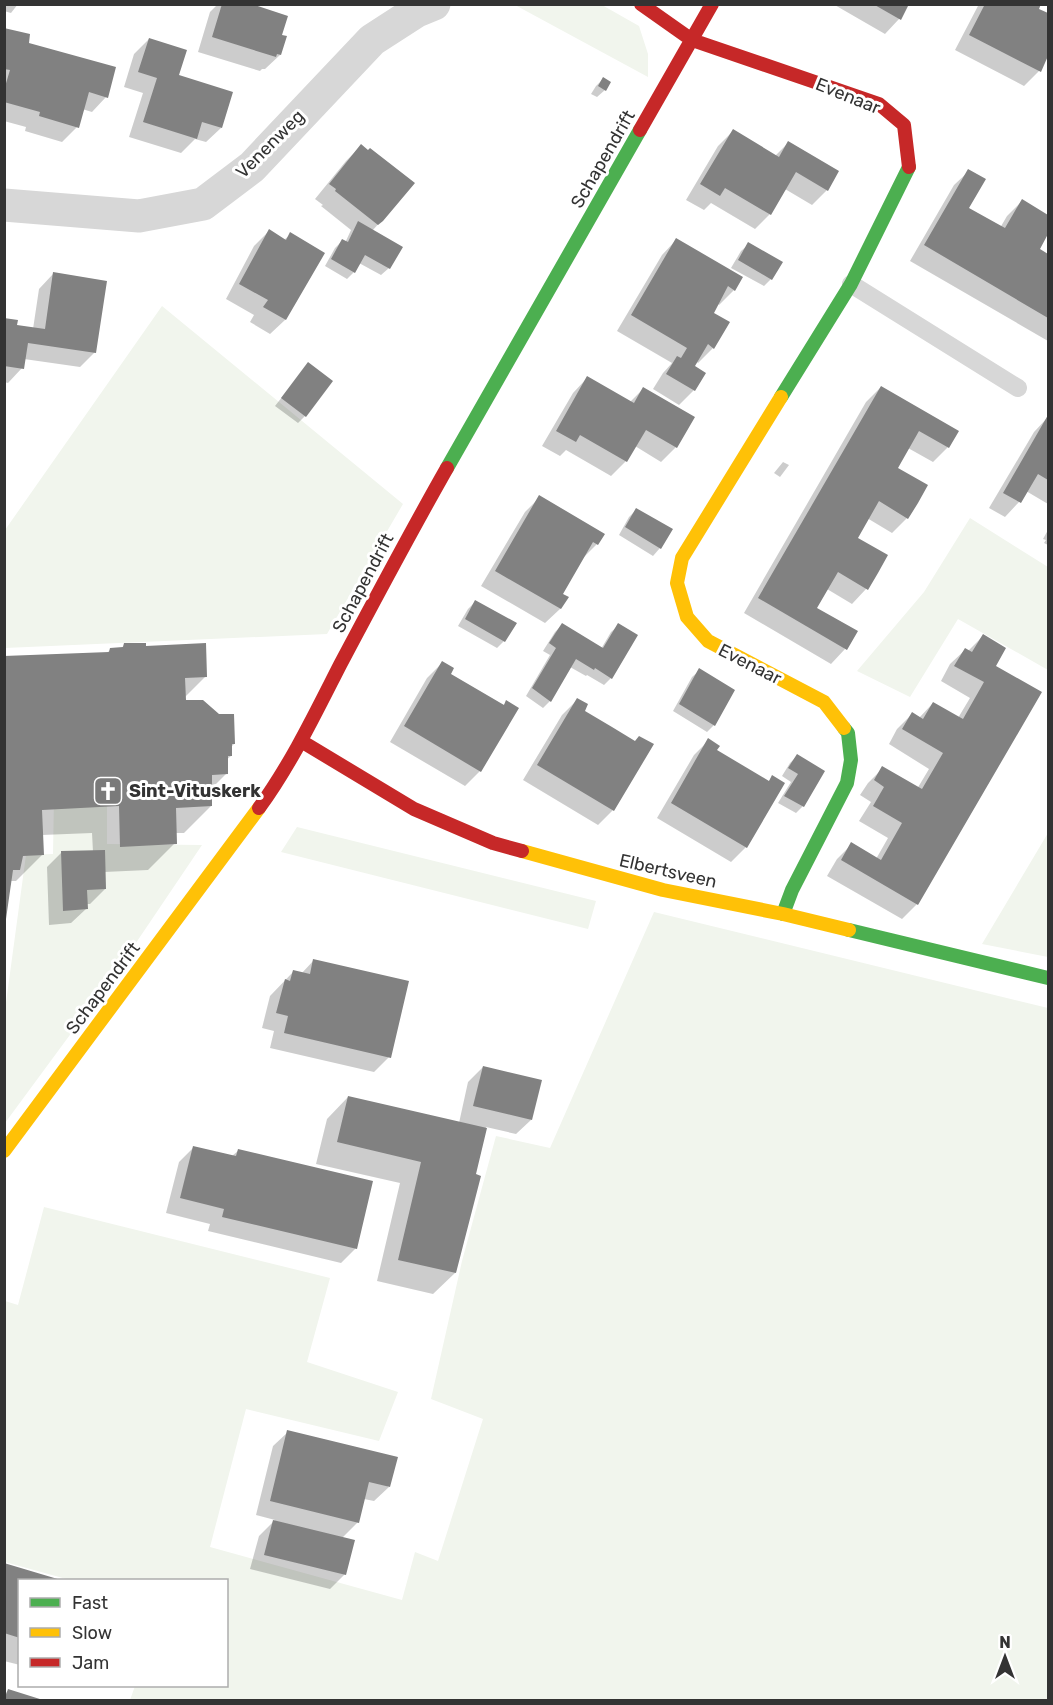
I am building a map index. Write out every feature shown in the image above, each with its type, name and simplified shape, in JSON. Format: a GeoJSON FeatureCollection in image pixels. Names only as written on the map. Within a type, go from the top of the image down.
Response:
{"type":"FeatureCollection","features":[{"type":"Feature","properties":{"kind":"street","name":"Venenweg"},"geometry":{"type":"LineString","coordinates":[[4,205],[140,216],[203,204],[252,167],[372,40],[434,4]]}},
{"type":"Feature","properties":{"kind":"street","name":"Evenaar"},"geometry":{"type":"LineString","coordinates":[[641,4],[692,40],[879,104],[904,125],[910,165],[851,284],[682,558],[677,583],[687,617],[708,641],[824,702],[848,733],[851,760],[847,783],[792,890],[783,914]]}},
{"type":"Feature","properties":{"kind":"street","name":"Schapendrift"},"geometry":{"type":"LineString","coordinates":[[4,1151],[273,789],[301,741],[408,536],[712,4]]}},
{"type":"Feature","properties":{"kind":"street","name":"Elbertsveen"},"geometry":{"type":"LineString","coordinates":[[301,741],[414,809],[493,843],[663,890],[783,914],[1048,978]]}},
{"type":"Feature","properties":{"kind":"lane"},"geometry":{"type":"LineString","coordinates":[[851,284],[1018,388]]}},
{"type":"Feature","properties":{"kind":"shaded area"},"geometry":{"type":"Polygon","coordinates":[[[515,5],[602,5],[639,26],[648,54],[648,77],[515,5]]]}},
{"type":"Feature","properties":{"kind":"shaded area"},"geometry":{"type":"Polygon","coordinates":[[[162,306],[403,504],[327,634],[5,648],[5,530],[162,306]]]}},
{"type":"Feature","properties":{"kind":"shaded area"},"geometry":{"type":"Polygon","coordinates":[[[970,518],[1048,567],[1048,670],[958,619],[910,697],[857,671],[924,592],[970,518]]]}},
{"type":"Feature","properties":{"kind":"shaded area"},"geometry":{"type":"Polygon","coordinates":[[[54,798],[107,799],[107,844],[202,845],[117,971],[5,1123],[5,1010],[26,855],[53,854],[54,798]]]}},
{"type":"Feature","properties":{"kind":"shaded area"},"geometry":{"type":"Polygon","coordinates":[[[297,827],[596,901],[588,929],[281,852],[297,827]]]}},
{"type":"Feature","properties":{"kind":"shaded area"},"geometry":{"type":"Polygon","coordinates":[[[1048,833],[1048,957],[982,944],[1048,833]]]}},
{"type":"Feature","properties":{"kind":"shaded area"},"geometry":{"type":"Polygon","coordinates":[[[654,912],[1048,1008],[1048,1700],[130,1700],[135,1687],[228,1687],[228,1579],[66,1579],[5,1562],[5,1301],[18,1305],[44,1207],[330,1278],[307,1362],[398,1392],[379,1441],[246,1409],[210,1547],[402,1600],[415,1552],[438,1561],[483,1419],[431,1399],[462,1261],[496,1136],[550,1148],[654,912]]]}},
{"type":"Feature","properties":{"kind":"building"},"geometry":{"type":"Polygon","coordinates":[[[222,4],[252,4],[288,16],[282,35],[287,36],[281,55],[277,54],[276,57],[212,37],[222,4]]]}},
{"type":"Feature","properties":{"kind":"building"},"geometry":{"type":"Polygon","coordinates":[[[873,4],[909,4],[901,20],[873,4]]]}},
{"type":"Feature","properties":{"kind":"building"},"geometry":{"type":"Polygon","coordinates":[[[985,4],[1041,4],[1039,9],[1048,13],[1048,56],[1041,72],[969,35],[985,4]]]}},
{"type":"Feature","properties":{"kind":"building"},"geometry":{"type":"Polygon","coordinates":[[[4,28],[30,34],[29,43],[116,67],[108,98],[89,92],[79,128],[39,116],[40,112],[4,102],[4,90],[10,70],[4,69],[4,28]]]}},
{"type":"Feature","properties":{"kind":"building"},"geometry":{"type":"Polygon","coordinates":[[[149,38],[187,50],[179,75],[233,92],[222,128],[202,122],[197,139],[143,122],[157,78],[138,72],[149,38]]]}},
{"type":"Feature","properties":{"kind":"building"},"geometry":{"type":"Polygon","coordinates":[[[603,77],[611,82],[606,91],[598,86],[603,77]]]}},
{"type":"Feature","properties":{"kind":"building"},"geometry":{"type":"Polygon","coordinates":[[[733,129],[779,157],[788,141],[839,171],[828,191],[796,172],[771,215],[725,188],[720,196],[700,184],[733,129]]]}},
{"type":"Feature","properties":{"kind":"building"},"geometry":{"type":"Polygon","coordinates":[[[361,144],[368,150],[370,148],[415,183],[378,225],[329,184],[361,144]]]}},
{"type":"Feature","properties":{"kind":"building"},"geometry":{"type":"Polygon","coordinates":[[[968,169],[986,179],[969,208],[1005,228],[1022,199],[1048,215],[1048,234],[1040,249],[1048,254],[1048,318],[924,245],[968,169]]]}},
{"type":"Feature","properties":{"kind":"building"},"geometry":{"type":"Polygon","coordinates":[[[358,221],[403,247],[390,269],[365,255],[355,273],[331,259],[342,239],[348,242],[358,221]]]}},
{"type":"Feature","properties":{"kind":"building"},"geometry":{"type":"Polygon","coordinates":[[[269,229],[286,240],[290,232],[325,253],[286,320],[263,307],[268,300],[239,284],[269,229]]]}},
{"type":"Feature","properties":{"kind":"building"},"geometry":{"type":"Polygon","coordinates":[[[676,238],[743,277],[735,291],[728,286],[714,313],[730,322],[714,349],[708,344],[695,366],[706,373],[695,391],[666,374],[677,356],[681,358],[687,348],[631,315],[676,238]]]}},
{"type":"Feature","properties":{"kind":"building"},"geometry":{"type":"Polygon","coordinates":[[[748,242],[783,262],[772,280],[738,260],[748,242]]]}},
{"type":"Feature","properties":{"kind":"building"},"geometry":{"type":"Polygon","coordinates":[[[53,272],[107,281],[96,353],[28,343],[24,369],[4,366],[4,318],[18,320],[17,325],[45,329],[53,272]]]}},
{"type":"Feature","properties":{"kind":"building"},"geometry":{"type":"Polygon","coordinates":[[[308,362],[333,381],[306,417],[281,398],[308,362]]]}},
{"type":"Feature","properties":{"kind":"building"},"geometry":{"type":"Polygon","coordinates":[[[587,376],[634,403],[643,387],[695,417],[677,448],[646,430],[627,462],[580,435],[576,442],[556,431],[587,376]]]}},
{"type":"Feature","properties":{"kind":"building"},"geometry":{"type":"Polygon","coordinates":[[[881,386],[959,431],[949,448],[919,431],[898,468],[928,485],[918,503],[908,519],[879,501],[858,538],[888,555],[878,573],[868,590],[838,572],[817,608],[858,631],[847,650],[758,598],[881,386]]]}},
{"type":"Feature","properties":{"kind":"building"},"geometry":{"type":"Polygon","coordinates":[[[1048,415],[1048,480],[1038,474],[1021,503],[1003,493],[1048,415]]]}},
{"type":"Feature","properties":{"kind":"building"},"geometry":{"type":"Polygon","coordinates":[[[539,495],[605,534],[598,545],[593,542],[563,594],[569,597],[561,609],[495,571],[539,495]]]}},
{"type":"Feature","properties":{"kind":"building"},"geometry":{"type":"Polygon","coordinates":[[[636,508],[673,529],[661,549],[625,527],[636,508]]]}},
{"type":"Feature","properties":{"kind":"building"},"geometry":{"type":"Polygon","coordinates":[[[475,600],[517,623],[505,642],[465,619],[475,600]]]}},
{"type":"Feature","properties":{"kind":"building"},"geometry":{"type":"Polygon","coordinates":[[[562,623],[603,648],[618,623],[638,635],[612,679],[576,659],[551,702],[532,688],[556,648],[549,643],[562,623]]]}},
{"type":"Feature","properties":{"kind":"building"},"geometry":{"type":"Polygon","coordinates":[[[983,634],[1006,648],[996,666],[1042,692],[918,905],[841,860],[851,842],[881,860],[902,823],[873,806],[884,787],[874,780],[882,766],[922,789],[943,753],[902,729],[912,712],[923,719],[933,702],[963,719],[984,682],[954,666],[965,648],[972,652],[983,634]]]}},
{"type":"Feature","properties":{"kind":"building","name":"Sint-Vituskerk"},"geometry":{"type":"Polygon","coordinates":[[[124,643],[146,643],[146,646],[206,643],[207,677],[185,678],[186,700],[203,700],[219,714],[234,714],[235,744],[232,744],[232,756],[228,756],[228,774],[212,775],[212,806],[176,808],[177,844],[120,847],[119,806],[42,810],[44,855],[23,856],[20,870],[13,870],[6,919],[4,919],[4,656],[109,652],[110,648],[123,647],[124,643]]]}},
{"type":"Feature","properties":{"kind":"building"},"geometry":{"type":"Polygon","coordinates":[[[442,661],[454,668],[451,674],[504,705],[506,700],[519,708],[481,772],[404,726],[442,661]]]}},
{"type":"Feature","properties":{"kind":"building"},"geometry":{"type":"Polygon","coordinates":[[[699,668],[735,690],[715,726],[679,704],[699,668]]]}},
{"type":"Feature","properties":{"kind":"building"},"geometry":{"type":"Polygon","coordinates":[[[577,698],[588,704],[585,711],[635,741],[639,736],[654,744],[614,811],[537,765],[577,698]]]}},
{"type":"Feature","properties":{"kind":"building"},"geometry":{"type":"Polygon","coordinates":[[[708,738],[720,746],[717,750],[769,781],[772,775],[785,783],[747,848],[671,803],[708,738]]]}},
{"type":"Feature","properties":{"kind":"building"},"geometry":{"type":"Polygon","coordinates":[[[797,754],[825,771],[804,807],[784,796],[798,774],[788,768],[797,754]]]}},
{"type":"Feature","properties":{"kind":"building"},"geometry":{"type":"Polygon","coordinates":[[[105,850],[106,889],[87,890],[88,909],[63,911],[61,851],[105,850]]]}},
{"type":"Feature","properties":{"kind":"building"},"geometry":{"type":"Polygon","coordinates":[[[313,959],[409,981],[391,1058],[284,1033],[288,1016],[276,1013],[285,979],[290,981],[293,970],[310,974],[313,959]]]}},
{"type":"Feature","properties":{"kind":"building"},"geometry":{"type":"Polygon","coordinates":[[[483,1066],[542,1080],[532,1120],[473,1106],[483,1066]]]}},
{"type":"Feature","properties":{"kind":"building"},"geometry":{"type":"Polygon","coordinates":[[[348,1096],[487,1128],[476,1174],[481,1176],[456,1273],[398,1260],[421,1162],[337,1142],[348,1096]]]}},
{"type":"Feature","properties":{"kind":"building"},"geometry":{"type":"Polygon","coordinates":[[[193,1146],[236,1156],[238,1149],[373,1181],[357,1249],[222,1217],[224,1209],[180,1198],[193,1146]]]}},
{"type":"Feature","properties":{"kind":"building"},"geometry":{"type":"Polygon","coordinates":[[[287,1430],[398,1457],[390,1487],[369,1482],[359,1523],[270,1501],[287,1430]]]}},
{"type":"Feature","properties":{"kind":"building"},"geometry":{"type":"Polygon","coordinates":[[[273,1520],[355,1540],[346,1575],[264,1555],[273,1520]]]}},
{"type":"Feature","properties":{"kind":"building"},"geometry":{"type":"Polygon","coordinates":[[[4,1563],[58,1579],[18,1579],[18,1637],[4,1633],[4,1563]]]}},
{"type":"Feature","properties":{"kind":"building"},"geometry":{"type":"Polygon","coordinates":[[[8,1689],[43,1700],[4,1700],[8,1689]]]}},
{"type":"Feature","properties":{"kind":"traffic: fast"},"geometry":{"type":"LineString","coordinates":[[447,468],[640,130]]}},
{"type":"Feature","properties":{"kind":"traffic: fast"},"geometry":{"type":"LineString","coordinates":[[781,397],[851,284],[909,167]]}},
{"type":"Feature","properties":{"kind":"traffic: fast"},"geometry":{"type":"LineString","coordinates":[[783,914],[792,890],[847,783],[851,760],[848,733],[844,728]]}},
{"type":"Feature","properties":{"kind":"traffic: fast"},"geometry":{"type":"LineString","coordinates":[[849,930],[1048,978]]}},
{"type":"Feature","properties":{"kind":"traffic: slow"},"geometry":{"type":"LineString","coordinates":[[781,397],[682,558],[677,583],[687,617],[708,641],[824,702],[844,728]]}},
{"type":"Feature","properties":{"kind":"traffic: slow"},"geometry":{"type":"LineString","coordinates":[[4,1151],[259,808]]}},
{"type":"Feature","properties":{"kind":"traffic: slow"},"geometry":{"type":"LineString","coordinates":[[522,851],[663,890],[849,930]]}},
{"type":"Feature","properties":{"kind":"traffic: jam"},"geometry":{"type":"LineString","coordinates":[[641,4],[692,40],[879,104],[904,125],[909,167]]}},
{"type":"Feature","properties":{"kind":"traffic: jam"},"geometry":{"type":"LineString","coordinates":[[640,130],[712,4]]}},
{"type":"Feature","properties":{"kind":"traffic: jam"},"geometry":{"type":"LineString","coordinates":[[259,808],[282,774],[302,738],[447,468]]}},
{"type":"Feature","properties":{"kind":"traffic: jam"},"geometry":{"type":"LineString","coordinates":[[301,741],[414,809],[493,843],[522,851]]}},
{"type":"Feature","properties":{"kind":"place","name":"Sint-Vituskerk"},"geometry":{"type":"Point","coordinates":[108,791]}}]}
